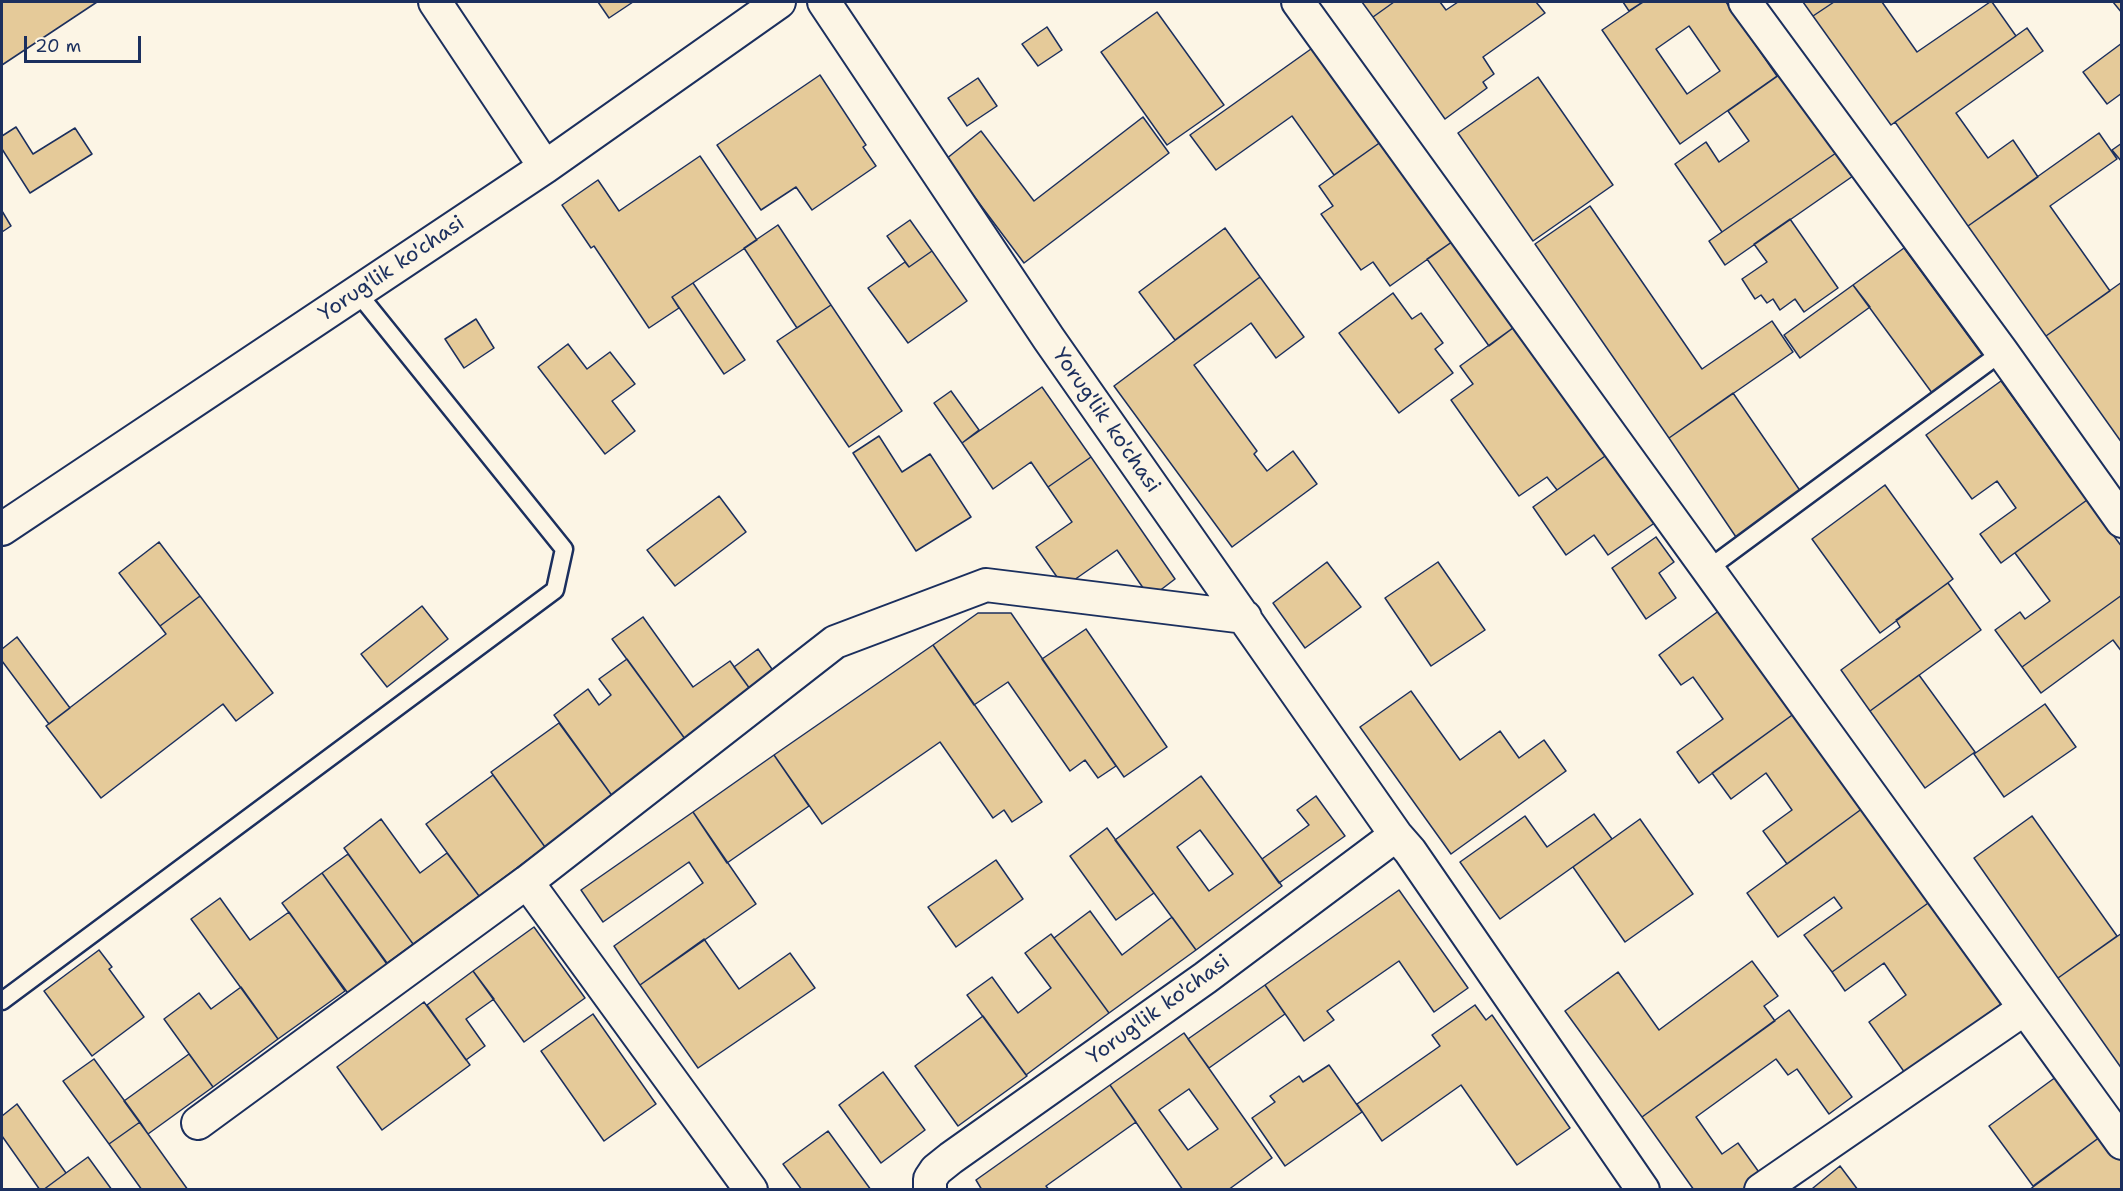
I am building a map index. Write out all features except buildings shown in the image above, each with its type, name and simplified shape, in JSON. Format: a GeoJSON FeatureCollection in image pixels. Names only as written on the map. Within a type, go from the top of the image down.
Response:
{"type":"FeatureCollection","features":[{"type":"Feature","properties":{"kind":"street"},"geometry":{"type":"LineString","coordinates":[[435,2],[545,167]]}},
{"type":"Feature","properties":{"kind":"street","name":"Yorug'lik ko'chasi"},"geometry":{"type":"LineString","coordinates":[[2,529],[545,167],[779,2]]}},
{"type":"Feature","properties":{"kind":"street","name":"Yorug'lik ko'chasi"},"geometry":{"type":"LineString","coordinates":[[824,2],[1049,339],[1396,835],[1410,851],[1643,1190]]}},
{"type":"Feature","properties":{"kind":"street"},"geometry":{"type":"LineString","coordinates":[[1298,2],[2121,1143]]}},
{"type":"Feature","properties":{"kind":"street"},"geometry":{"type":"LineString","coordinates":[[1745,2],[2002,352],[2121,521]]}},
{"type":"Feature","properties":{"kind":"street"},"geometry":{"type":"LineString","coordinates":[[198,1123],[527,882],[835,642],[986,585],[1245,617]]}},
{"type":"Feature","properties":{"kind":"street","name":"Yorug'lik ko'chasi"},"geometry":{"type":"LineString","coordinates":[[926,1186],[936,1170],[951,1158],[1205,978],[1396,835]]}},
{"type":"Feature","properties":{"kind":"street"},"geometry":{"type":"LineString","coordinates":[[527,882],[751,1190]]}},
{"type":"Feature","properties":{"kind":"street"},"geometry":{"type":"LineString","coordinates":[[1761,1190],[2024,1009]]}},
{"type":"Feature","properties":{"kind":"lane"},"geometry":{"type":"LineString","coordinates":[[2,1001],[555,590],[564,549],[357,292]]}},
{"type":"Feature","properties":{"kind":"lane"},"geometry":{"type":"LineString","coordinates":[[1708,569],[2002,352]]}}]}
